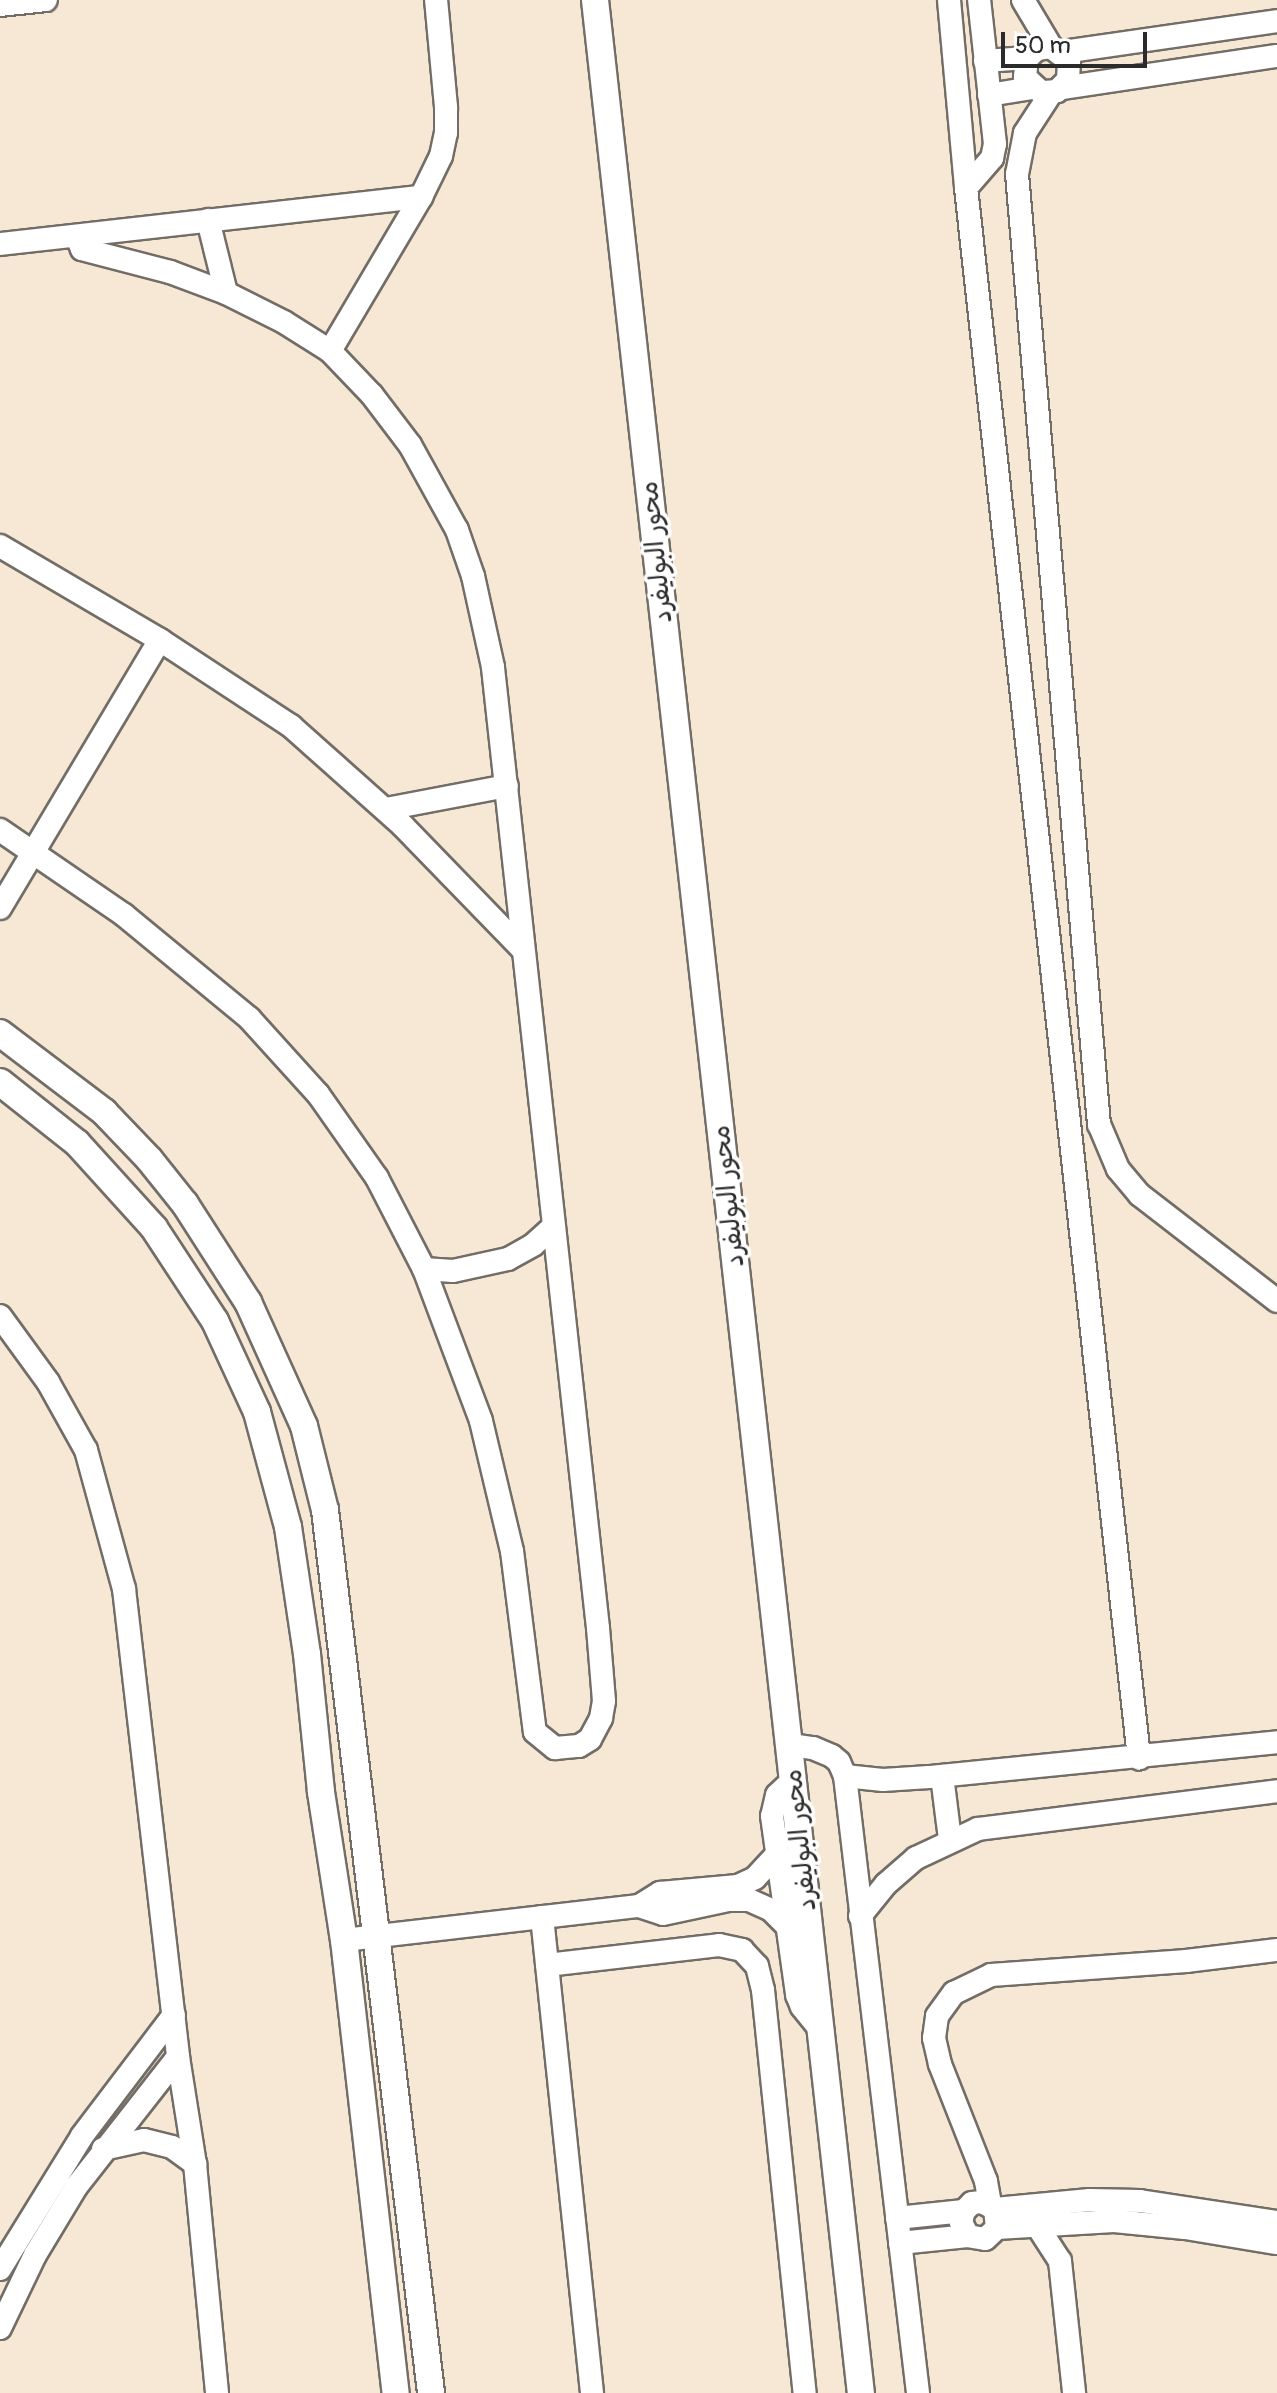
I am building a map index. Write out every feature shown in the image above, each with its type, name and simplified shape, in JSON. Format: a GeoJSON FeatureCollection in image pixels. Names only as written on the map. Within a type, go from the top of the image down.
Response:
{"type":"FeatureCollection","features":[{"type":"Feature","properties":{"kind":"street"},"geometry":{"type":"LineString","coordinates":[[14,3],[46,0]]}},
{"type":"Feature","properties":{"kind":"street"},"geometry":{"type":"LineString","coordinates":[[330,351],[421,197],[441,156],[446,133],[436,0]]}},
{"type":"Feature","properties":{"kind":"street","name":"محور البوليفرد"},"geometry":{"type":"LineString","coordinates":[[595,0],[861,2393]]}},
{"type":"Feature","properties":{"kind":"street"},"geometry":{"type":"LineString","coordinates":[[949,0],[966,188],[1139,1758]]}},
{"type":"Feature","properties":{"kind":"street"},"geometry":{"type":"LineString","coordinates":[[966,188],[992,158],[995,144],[979,0]]}},
{"type":"Feature","properties":{"kind":"street"},"geometry":{"type":"LineString","coordinates":[[1023,0],[1071,70],[1048,90],[1025,133],[1018,154],[1017,184],[1099,1124],[1118,1169],[1140,1195],[1277,1301]]}},
{"type":"Feature","properties":{"kind":"street"},"geometry":{"type":"LineString","coordinates":[[1048,90],[1024,71],[1027,58],[1037,49],[1057,50],[1277,21]]}},
{"type":"Feature","properties":{"kind":"street"},"geometry":{"type":"LineString","coordinates":[[989,95],[1048,90],[1277,56]]}},
{"type":"Feature","properties":{"kind":"street"},"geometry":{"type":"LineString","coordinates":[[985,61],[1027,58]]}},
{"type":"Feature","properties":{"kind":"street"},"geometry":{"type":"LineString","coordinates":[[0,244],[421,197]]}},
{"type":"Feature","properties":{"kind":"street"},"geometry":{"type":"LineString","coordinates":[[208,220],[226,293]]}},
{"type":"Feature","properties":{"kind":"street"},"geometry":{"type":"LineString","coordinates":[[0,830],[33,850],[169,949],[239,1009],[285,1055],[349,1135],[377,1178],[424,1269],[481,1421],[512,1551],[535,1732],[555,1748],[579,1746],[598,1728],[604,1701],[507,786],[493,667],[473,576],[457,530],[433,481],[372,395],[330,351],[284,322],[226,293],[170,272],[82,249],[77,237]]}},
{"type":"Feature","properties":{"kind":"street"},"geometry":{"type":"LineString","coordinates":[[0,546],[160,640],[291,726],[386,809],[523,950]]}},
{"type":"Feature","properties":{"kind":"street"},"geometry":{"type":"LineString","coordinates":[[0,908],[160,640]]}},
{"type":"Feature","properties":{"kind":"street"},"geometry":{"type":"LineString","coordinates":[[386,809],[507,786]]}},
{"type":"Feature","properties":{"kind":"street"},"geometry":{"type":"LineString","coordinates":[[0,1033],[93,1103],[149,1159],[219,1252],[274,1354],[304,1426],[325,1510],[431,2393]]}},
{"type":"Feature","properties":{"kind":"street"},"geometry":{"type":"LineString","coordinates":[[0,1082],[77,1143],[154,1228],[215,1321],[257,1412],[288,1527],[307,1654],[321,1792],[344,1940],[396,2393]]}},
{"type":"Feature","properties":{"kind":"street"},"geometry":{"type":"LineString","coordinates":[[424,1269],[453,1271],[494,1263],[533,1245],[554,1226]]}},
{"type":"Feature","properties":{"kind":"street"},"geometry":{"type":"LineString","coordinates":[[0,1316],[48,1382],[86,1450],[107,1517],[124,1589],[178,2057],[195,2164],[217,2393]]}},
{"type":"Feature","properties":{"kind":"street"},"geometry":{"type":"LineString","coordinates":[[845,1776],[883,1780],[942,1776],[1277,1742]]}},
{"type":"Feature","properties":{"kind":"street"},"geometry":{"type":"LineString","coordinates":[[791,1745],[813,1748],[832,1756],[845,1776],[918,2393]]}},
{"type":"Feature","properties":{"kind":"street"},"geometry":{"type":"LineString","coordinates":[[942,1776],[950,1839]]}},
{"type":"Feature","properties":{"kind":"street"},"geometry":{"type":"LineString","coordinates":[[794,1779],[781,1788],[774,1802],[777,1854],[797,1995],[802,2007],[822,2032]]}},
{"type":"Feature","properties":{"kind":"street"},"geometry":{"type":"LineString","coordinates":[[860,1916],[900,1871],[950,1839],[987,1826],[1277,1791]]}},
{"type":"Feature","properties":{"kind":"street"},"geometry":{"type":"LineString","coordinates":[[688,1900],[755,1878],[777,1854]]}},
{"type":"Feature","properties":{"kind":"street"},"geometry":{"type":"LineString","coordinates":[[344,1940],[639,1906],[660,1893],[688,1900],[749,1900],[771,1910],[787,1926]]}},
{"type":"Feature","properties":{"kind":"street"},"geometry":{"type":"LineString","coordinates":[[542,1917],[592,2393]]}},
{"type":"Feature","properties":{"kind":"street"},"geometry":{"type":"LineString","coordinates":[[547,1965],[719,1945],[742,1950],[757,1966],[763,1990],[805,2393]]}},
{"type":"Feature","properties":{"kind":"street"},"geometry":{"type":"LineString","coordinates":[[984,2211],[980,2170],[934,2038],[937,2016],[954,1993],[991,1975],[1186,1961],[1277,1950]]}},
{"type":"Feature","properties":{"kind":"street"},"geometry":{"type":"LineString","coordinates":[[0,2269],[82,2136],[174,2015]]}},
{"type":"Feature","properties":{"kind":"street"},"geometry":{"type":"LineString","coordinates":[[0,2328],[55,2220],[103,2149],[178,2057]]}},
{"type":"Feature","properties":{"kind":"street"},"geometry":{"type":"LineString","coordinates":[[103,2149],[130,2141],[158,2142],[195,2164]]}},
{"type":"Feature","properties":{"kind":"street"},"geometry":{"type":"LineString","coordinates":[[897,2218],[1090,2200],[1277,2243]]}},
{"type":"Feature","properties":{"kind":"street"},"geometry":{"type":"LineString","coordinates":[[900,2243],[968,2236],[961,2222],[984,2211],[1036,2224],[1139,2212],[1277,2222]]}},
{"type":"Feature","properties":{"kind":"street"},"geometry":{"type":"LineString","coordinates":[[1074,2221],[1060,2261],[1074,2393]]}},
{"type":"Feature","properties":{"kind":"street"},"geometry":{"type":"LineString","coordinates":[[1036,2224],[1060,2261]]}}]}
